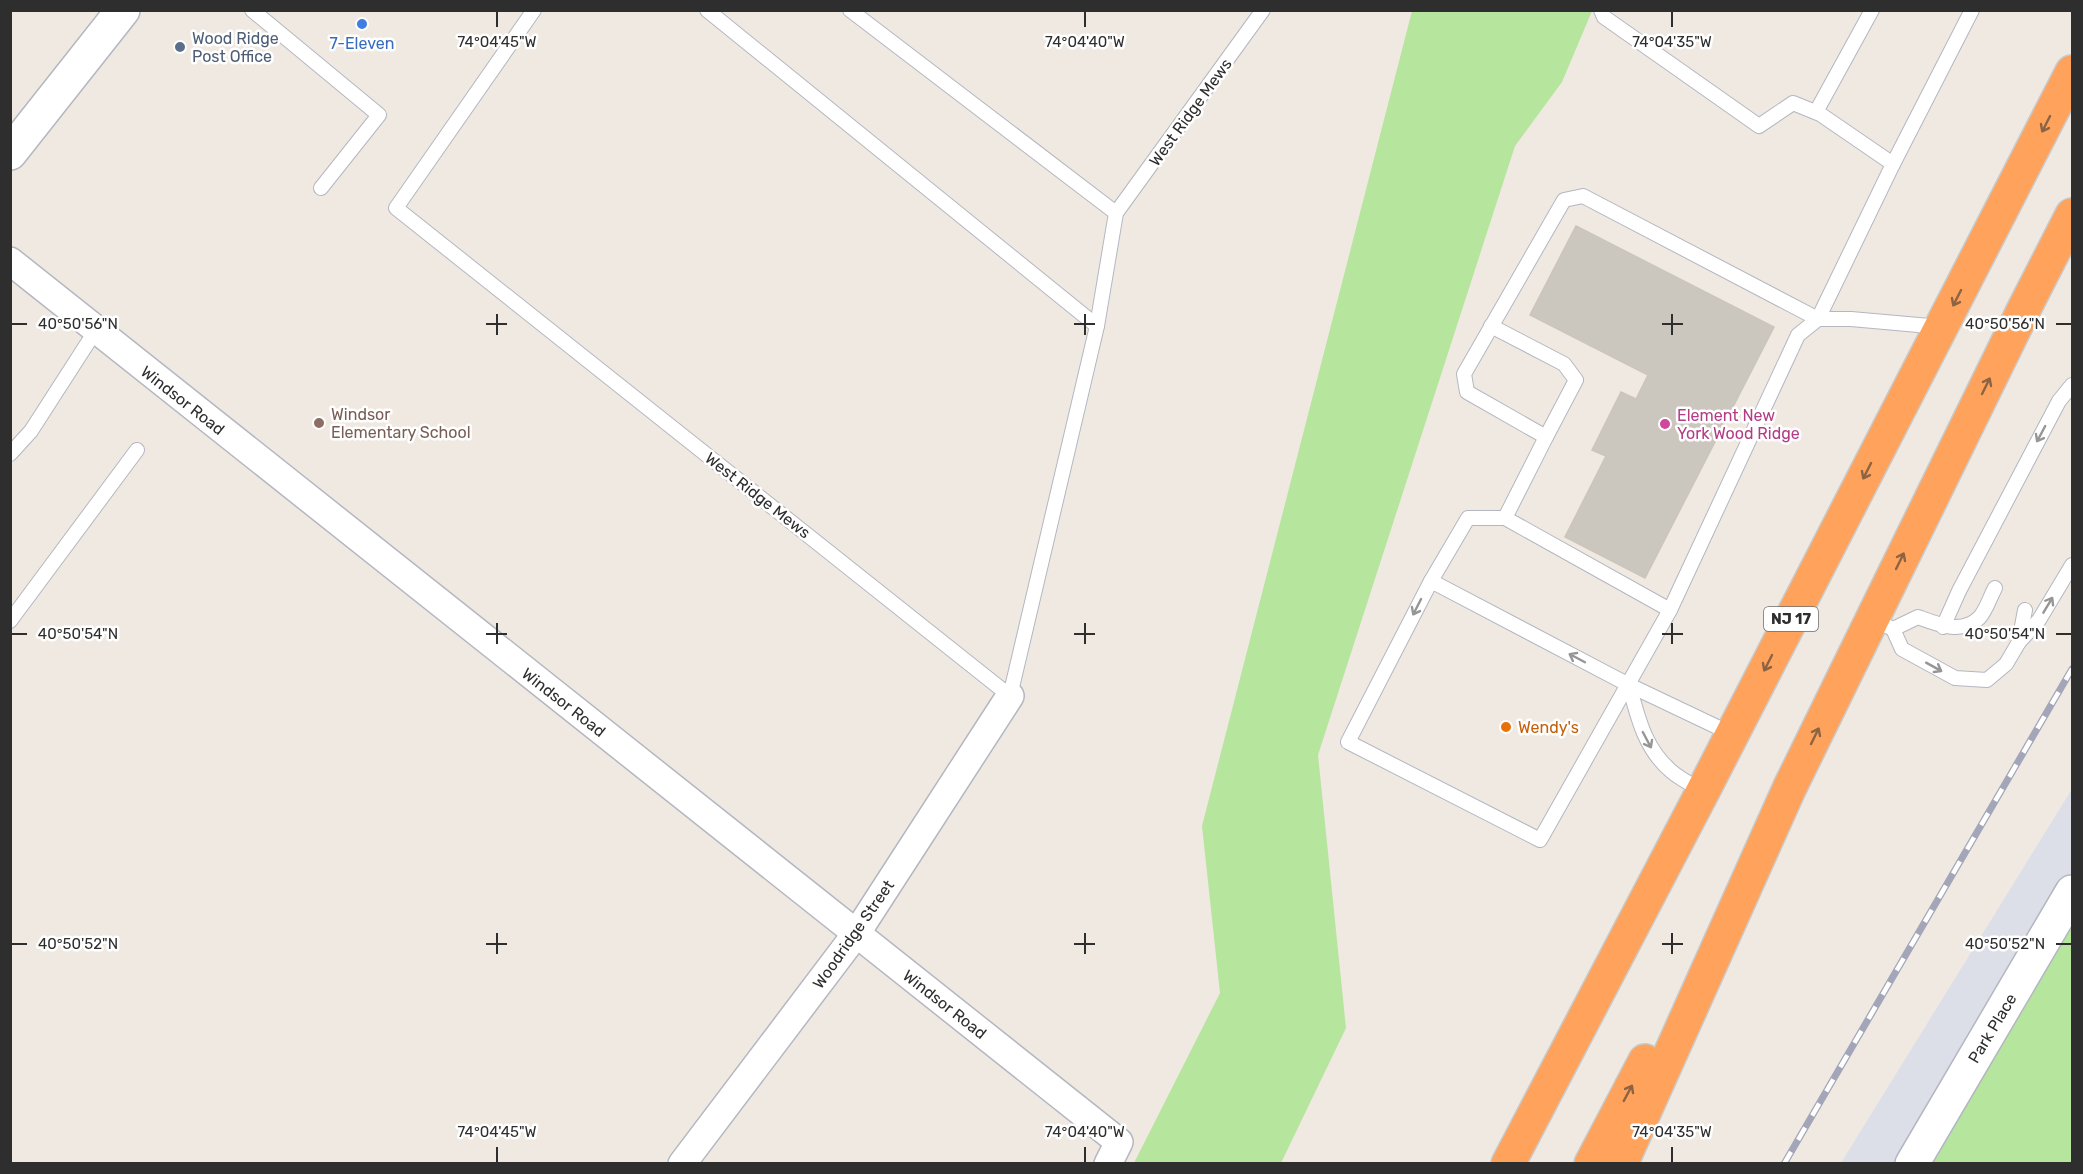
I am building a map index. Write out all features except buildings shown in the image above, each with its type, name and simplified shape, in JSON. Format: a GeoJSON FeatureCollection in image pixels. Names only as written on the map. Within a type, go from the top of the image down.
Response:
{"type":"FeatureCollection","features":[{"type":"Feature","properties":{"kind":"highway","name":"NJ 17"},"geometry":{"type":"LineString","coordinates":[[1508,1164],[2073,72]]}},
{"type":"Feature","properties":{"kind":"highway"},"geometry":{"type":"LineString","coordinates":[[1591,1164],[1789,789],[1882,624],[2068,232]]}},
{"type":"Feature","properties":{"kind":"highway"},"geometry":{"type":"LineString","coordinates":[[1621,1164],[1789,789]]}},
{"type":"Feature","properties":{"kind":"street"},"geometry":{"type":"LineString","coordinates":[[10,153],[123,10]]}},
{"type":"Feature","properties":{"kind":"street","name":"Windsor Road"},"geometry":{"type":"LineString","coordinates":[[14,268],[96,330],[856,934],[1113,1153]]}},
{"type":"Feature","properties":{"kind":"street","name":"Woodridge Street"},"geometry":{"type":"LineString","coordinates":[[682,1164],[856,934],[1011,696]]}},
{"type":"Feature","properties":{"kind":"street","name":"Park Place"},"geometry":{"type":"LineString","coordinates":[[1912,1164],[2073,892]]}},
{"type":"Feature","properties":{"kind":"lane"},"geometry":{"type":"LineString","coordinates":[[252,10],[379,115],[321,188]]}},
{"type":"Feature","properties":{"kind":"lane","name":"West Ridge Mews"},"geometry":{"type":"LineString","coordinates":[[534,10],[396,208],[1011,696],[1097,326],[1116,213],[1263,10]]}},
{"type":"Feature","properties":{"kind":"lane"},"geometry":{"type":"LineString","coordinates":[[707,10],[1097,326]]}},
{"type":"Feature","properties":{"kind":"lane"},"geometry":{"type":"LineString","coordinates":[[850,10],[1116,213]]}},
{"type":"Feature","properties":{"kind":"lane"},"geometry":{"type":"LineString","coordinates":[[1601,10],[1604,17],[1759,126],[1793,103],[1815,112],[1893,164]]}},
{"type":"Feature","properties":{"kind":"lane"},"geometry":{"type":"LineString","coordinates":[[1815,112],[1872,10]]}},
{"type":"Feature","properties":{"kind":"lane"},"geometry":{"type":"LineString","coordinates":[[1670,610],[1505,518],[1468,518],[1431,580],[1348,742],[1540,840],[1670,610],[1798,335],[1818,319],[1893,164],[1972,10]]}},
{"type":"Feature","properties":{"kind":"lane"},"geometry":{"type":"LineString","coordinates":[[1546,437],[1467,392],[1464,374],[1564,200],[1583,196],[1818,319],[1851,319],[1942,327]]}},
{"type":"Feature","properties":{"kind":"lane"},"geometry":{"type":"LineString","coordinates":[[1491,326],[1564,364],[1576,380],[1505,518]]}},
{"type":"Feature","properties":{"kind":"lane"},"geometry":{"type":"LineString","coordinates":[[10,454],[31,431],[96,330]]}},
{"type":"Feature","properties":{"kind":"lane"},"geometry":{"type":"LineString","coordinates":[[1943,627],[1959,591],[2059,400],[2073,385]]}},
{"type":"Feature","properties":{"kind":"lane"},"geometry":{"type":"LineString","coordinates":[[10,621],[137,450]]}},
{"type":"Feature","properties":{"kind":"lane"},"geometry":{"type":"LineString","coordinates":[[1995,588],[1981,617],[1964,626],[1943,627],[1918,617],[1882,624],[1902,649],[1955,678],[1987,680],[2006,664],[2019,642],[2039,620],[2073,565]]}},
{"type":"Feature","properties":{"kind":"lane"},"geometry":{"type":"LineString","coordinates":[[1431,580],[1629,685],[1732,734]]}},
{"type":"Feature","properties":{"kind":"lane"},"geometry":{"type":"LineString","coordinates":[[2019,642],[2025,610]]}},
{"type":"Feature","properties":{"kind":"lane"},"geometry":{"type":"LineString","coordinates":[[1629,685],[1646,741],[1671,771],[1702,791]]}},
{"type":"Feature","properties":{"kind":"shaded area"},"geometry":{"type":"Polygon","coordinates":[[[2072,789],[2072,1163],[1841,1163],[2072,789]]]}},
{"type":"Feature","properties":{"kind":"green space"},"geometry":{"type":"Polygon","coordinates":[[[1412,11],[1592,11],[1562,82],[1515,146],[1318,755],[1346,1028],[1281,1163],[1134,1163],[1220,993],[1202,826],[1412,11]]]}},
{"type":"Feature","properties":{"kind":"green space"},"geometry":{"type":"Polygon","coordinates":[[[2072,892],[2072,1163],[1912,1163],[2072,892]]]}},
{"type":"Feature","properties":{"kind":"railway"},"geometry":{"type":"LineString","coordinates":[[1784,1164],[2072,669]]}},
{"type":"Feature","properties":{"kind":"place","name":"7-Eleven"},"geometry":{"type":"Point","coordinates":[362,24]}},
{"type":"Feature","properties":{"kind":"place","name":"Wood Ridge Post Office"},"geometry":{"type":"Point","coordinates":[180,47]}},
{"type":"Feature","properties":{"kind":"place","name":"Windsor Elementary School"},"geometry":{"type":"Point","coordinates":[319,423]}},
{"type":"Feature","properties":{"kind":"place","name":"Element New York Wood Ridge"},"geometry":{"type":"Point","coordinates":[1665,424]}},
{"type":"Feature","properties":{"kind":"place","name":"Wendy's"},"geometry":{"type":"Point","coordinates":[1506,727]}}]}
